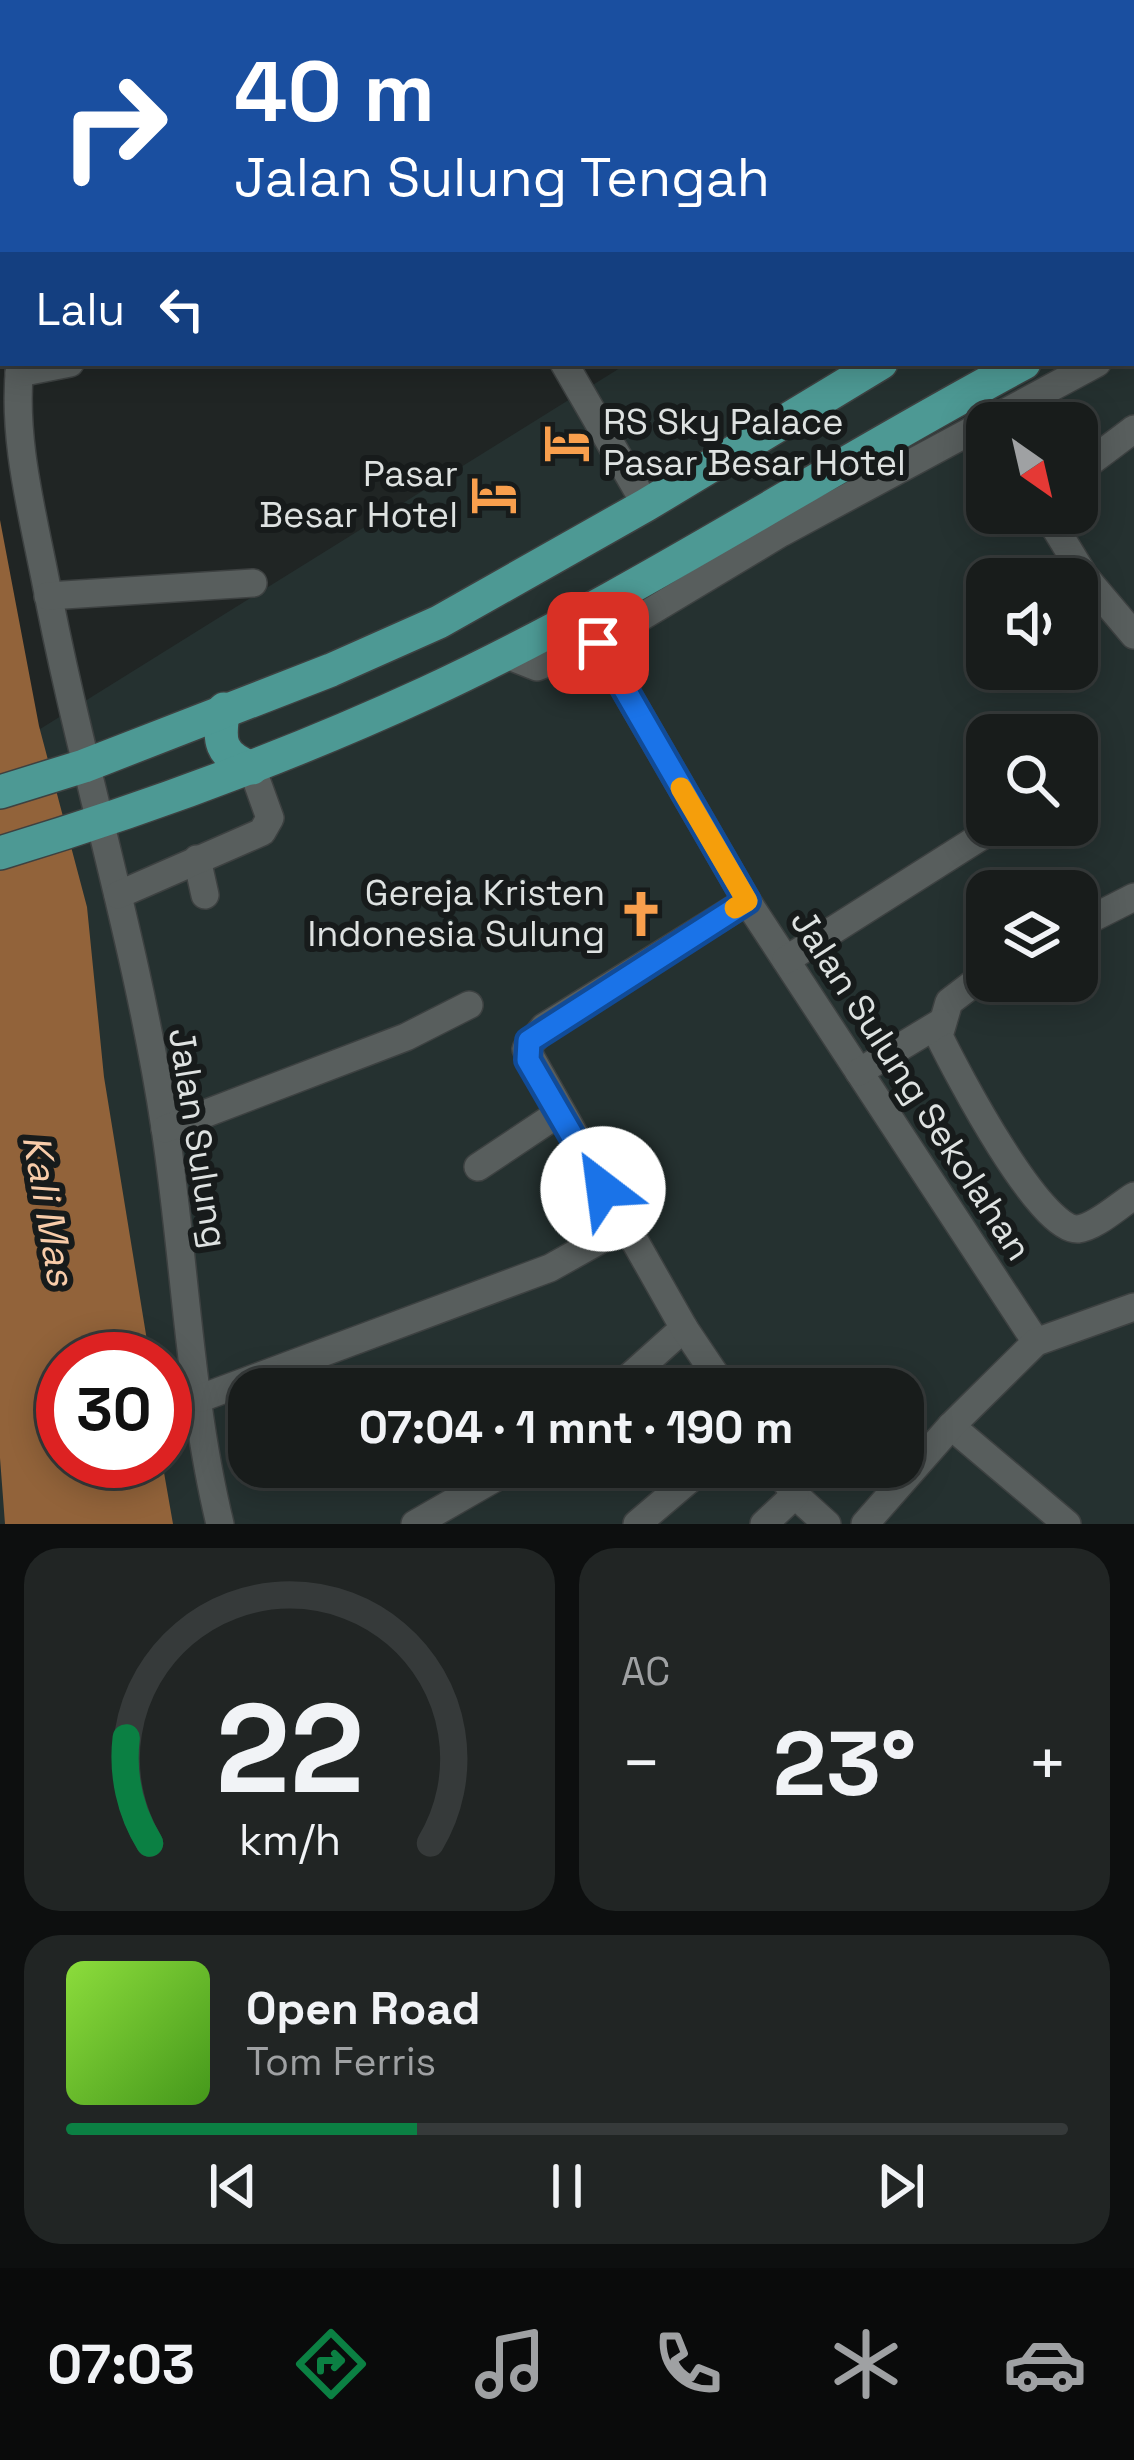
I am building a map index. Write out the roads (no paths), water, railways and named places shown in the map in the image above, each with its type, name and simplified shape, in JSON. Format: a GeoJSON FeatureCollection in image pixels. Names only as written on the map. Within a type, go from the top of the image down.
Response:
{"type":"FeatureCollection","features":[{"type":"Feature","properties":{"kind":"main road"},"geometry":{"type":"LineString","coordinates":[[0,791],[70,771],[331,670],[439,622],[646,506],[875,366]]}},
{"type":"Feature","properties":{"kind":"main road"},"geometry":{"type":"LineString","coordinates":[[0,853],[252,768],[504,654],[886,457],[1020,366]]}},
{"type":"Feature","properties":{"kind":"main road"},"geometry":{"type":"LineString","coordinates":[[224,709],[221,746],[228,756],[252,768]]}},
{"type":"Feature","properties":{"kind":"street"},"geometry":{"type":"LineString","coordinates":[[566,366],[646,506]]}},
{"type":"Feature","properties":{"kind":"street"},"geometry":{"type":"LineString","coordinates":[[1024,402],[1091,366]]}},
{"type":"Feature","properties":{"kind":"street","name":"Jalan Sulung"},"geometry":{"type":"LineString","coordinates":[[20,368],[16,407],[48,596],[70,771],[86,826],[118,895],[165,1129],[220,1524]]}},
{"type":"Feature","properties":{"kind":"street"},"geometry":{"type":"LineString","coordinates":[[504,654],[537,667],[598,643],[886,457],[966,429]]}},
{"type":"Feature","properties":{"kind":"street"},"geometry":{"type":"LineString","coordinates":[[1098,456],[1134,429]]}},
{"type":"Feature","properties":{"kind":"street"},"geometry":{"type":"LineString","coordinates":[[1059,534],[1085,577],[1134,635]]}},
{"type":"Feature","properties":{"kind":"street"},"geometry":{"type":"LineString","coordinates":[[48,596],[177,584],[253,583]]}},
{"type":"Feature","properties":{"kind":"street","name":"Jalan Sulung Sekolahan"},"geometry":{"type":"LineString","coordinates":[[598,643],[747,901],[1036,1342]]}},
{"type":"Feature","properties":{"kind":"street"},"geometry":{"type":"LineString","coordinates":[[118,895],[266,828],[270,818],[252,768]]}},
{"type":"Feature","properties":{"kind":"street"},"geometry":{"type":"LineString","coordinates":[[786,960],[966,846]]}},
{"type":"Feature","properties":{"kind":"street"},"geometry":{"type":"LineString","coordinates":[[197,859],[205,895]]}},
{"type":"Feature","properties":{"kind":"street"},"geometry":{"type":"LineString","coordinates":[[1098,915],[1134,897]]}},
{"type":"Feature","properties":{"kind":"street"},"geometry":{"type":"LineString","coordinates":[[711,1368],[528,1060],[534,1035],[747,901]]}},
{"type":"Feature","properties":{"kind":"street"},"geometry":{"type":"LineString","coordinates":[[859,1072],[940,1023],[966,984]]}},
{"type":"Feature","properties":{"kind":"street"},"geometry":{"type":"LineString","coordinates":[[165,1129],[406,1036],[470,1005]]}},
{"type":"Feature","properties":{"kind":"street"},"geometry":{"type":"LineString","coordinates":[[940,1023],[939,1036],[960,1075],[1019,1175],[1053,1217],[1073,1229],[1084,1228],[1134,1196]]}},
{"type":"Feature","properties":{"kind":"street"},"geometry":{"type":"LineString","coordinates":[[478,1167],[559,1113]]}},
{"type":"Feature","properties":{"kind":"street"},"geometry":{"type":"LineString","coordinates":[[201,1397],[550,1268],[625,1226]]}},
{"type":"Feature","properties":{"kind":"street"},"geometry":{"type":"LineString","coordinates":[[865,1524],[951,1426],[1036,1342],[1134,1307]]}},
{"type":"Feature","properties":{"kind":"street"},"geometry":{"type":"LineString","coordinates":[[639,1368],[684,1328]]}},
{"type":"Feature","properties":{"kind":"street"},"geometry":{"type":"LineString","coordinates":[[951,1426],[1067,1524]]}},
{"type":"Feature","properties":{"kind":"street"},"geometry":{"type":"LineString","coordinates":[[416,1524],[478,1488]]}},
{"type":"Feature","properties":{"kind":"street"},"geometry":{"type":"LineString","coordinates":[[638,1524],[680,1488]]}},
{"type":"Feature","properties":{"kind":"street"},"geometry":{"type":"LineString","coordinates":[[790,1488],[827,1524]]}},
{"type":"Feature","properties":{"kind":"street"},"geometry":{"type":"LineString","coordinates":[[764,1524],[795,1495]]}},
{"type":"Feature","properties":{"kind":"water","name":"Kali Mas"},"geometry":{"type":"Polygon","coordinates":[[[0,520],[39,726],[87,907],[104,1077],[146,1332],[36,1332],[36,1488],[167,1488],[173,1524],[5,1524],[0,1458],[0,520]]]}},
{"type":"Feature","properties":{"kind":"place","name":"RS Sky Palace Pasar Besar Hotel"},"geometry":{"type":"Point","coordinates":[567,443]}},
{"type":"Feature","properties":{"kind":"place","name":"Pasar Besar Hotel"},"geometry":{"type":"Point","coordinates":[494,495]}},
{"type":"Feature","properties":{"kind":"place","name":"Gereja Kristen Indonesia Sulung"},"geometry":{"type":"Point","coordinates":[641,914]}}]}
